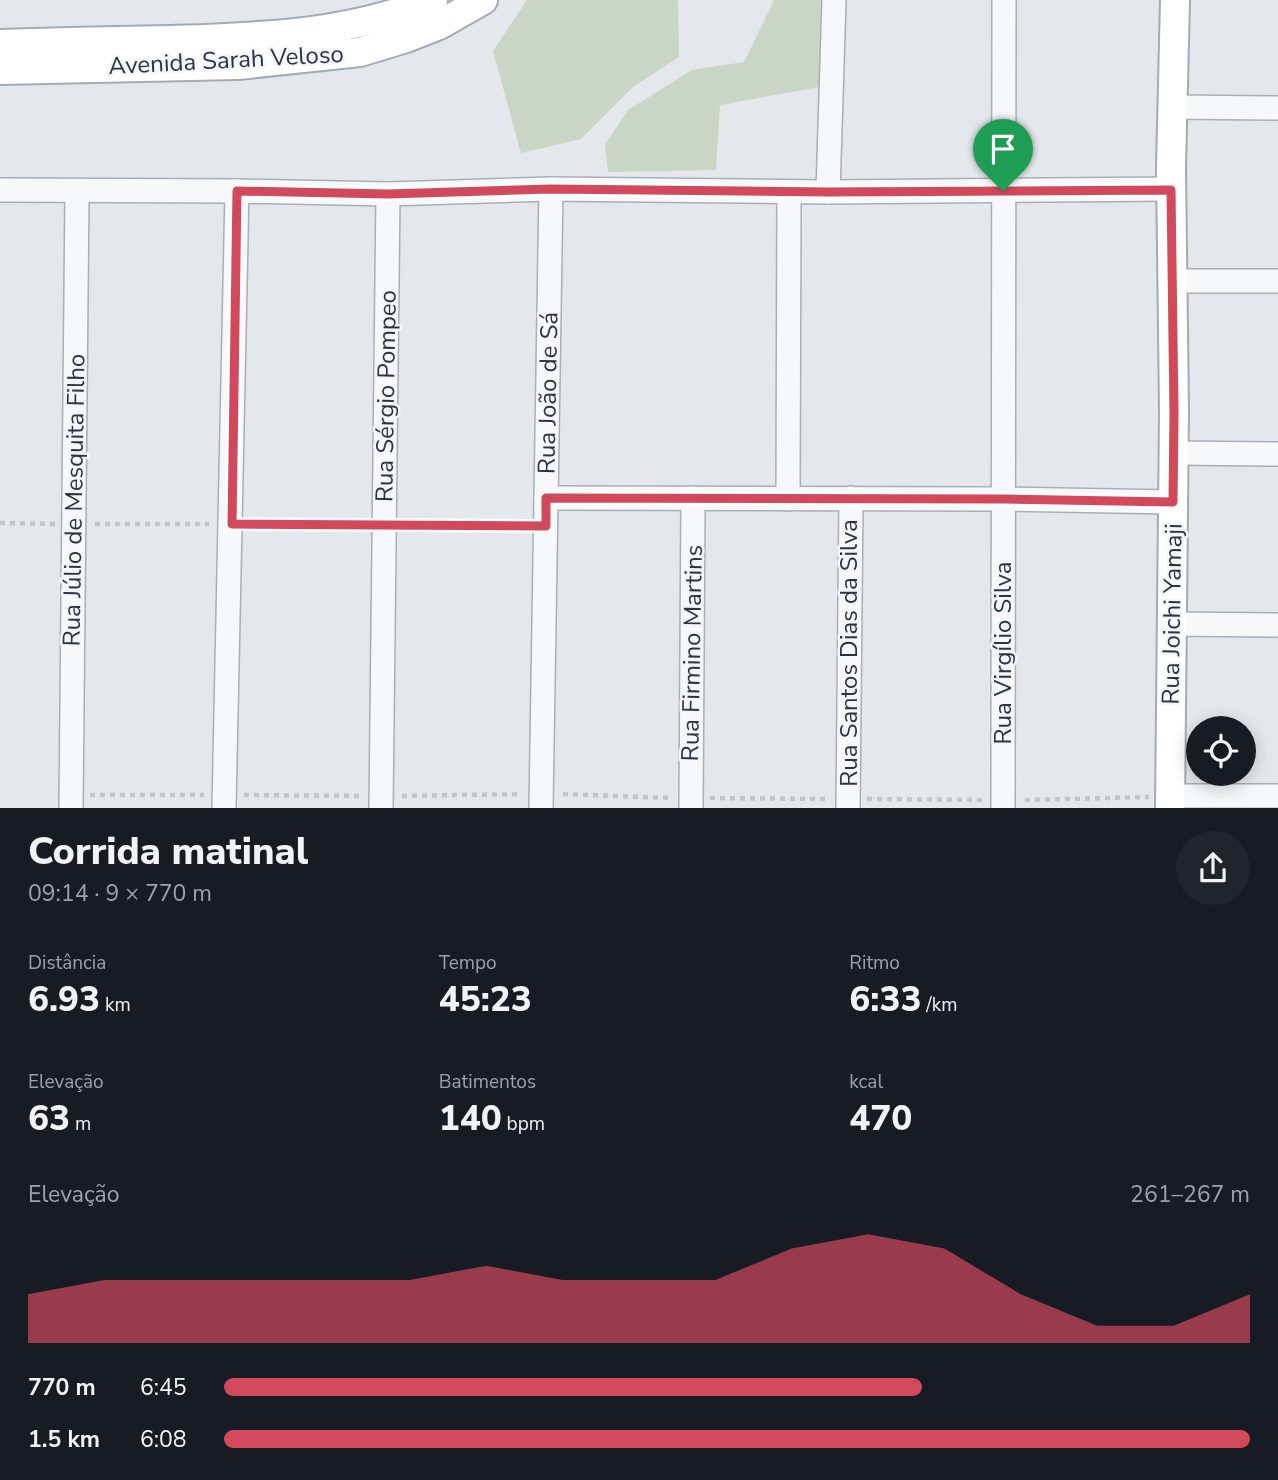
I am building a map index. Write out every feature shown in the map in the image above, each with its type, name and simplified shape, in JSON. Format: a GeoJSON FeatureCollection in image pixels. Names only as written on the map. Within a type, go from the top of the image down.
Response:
{"type":"FeatureCollection","features":[{"type":"Feature","properties":{"kind":"main road","name":"Avenida Sarah Veloso"},"geometry":{"type":"LineString","coordinates":[[0,44],[236,38],[321,32],[395,14],[433,0]]}},
{"type":"Feature","properties":{"kind":"main road","name":"Avenida Sarah Veloso"},"geometry":{"type":"LineString","coordinates":[[0,70],[238,65],[360,52],[439,25],[483,0]]}},
{"type":"Feature","properties":{"kind":"main road","name":"Rua Joichi Yamaji"},"geometry":{"type":"LineString","coordinates":[[1170,802],[1173,624],[1171,190],[1175,0]]}},
{"type":"Feature","properties":{"kind":"street"},"geometry":{"type":"LineString","coordinates":[[828,192],[834,0]]}},
{"type":"Feature","properties":{"kind":"street","name":"Rua Virgílio Silva"},"geometry":{"type":"LineString","coordinates":[[1003,804],[1004,0]]}},
{"type":"Feature","properties":{"kind":"street"},"geometry":{"type":"LineString","coordinates":[[1172,107],[1278,108]]}},
{"type":"Feature","properties":{"kind":"street"},"geometry":{"type":"LineString","coordinates":[[0,190],[388,194],[551,189],[828,192],[1171,190]]}},
{"type":"Feature","properties":{"kind":"street","name":"Rua João de Sá"},"geometry":{"type":"LineString","coordinates":[[541,801],[551,189]]}},
{"type":"Feature","properties":{"kind":"street","name":"Rua Júlio de Mesquita Filho"},"geometry":{"type":"LineString","coordinates":[[71,801],[77,191]]}},
{"type":"Feature","properties":{"kind":"street"},"geometry":{"type":"LineString","coordinates":[[224,801],[237,191]]}},
{"type":"Feature","properties":{"kind":"street"},"geometry":{"type":"LineString","coordinates":[[788,499],[789,191]]}},
{"type":"Feature","properties":{"kind":"street","name":"Rua Sérgio Pompeo"},"geometry":{"type":"LineString","coordinates":[[382,802],[388,194]]}},
{"type":"Feature","properties":{"kind":"street"},"geometry":{"type":"LineString","coordinates":[[1172,281],[1278,281]]}},
{"type":"Feature","properties":{"kind":"street"},"geometry":{"type":"LineString","coordinates":[[1173,453],[1278,454]]}},
{"type":"Feature","properties":{"kind":"street"},"geometry":{"type":"LineString","coordinates":[[546,498],[1173,502]]}},
{"type":"Feature","properties":{"kind":"street","name":"Rua Firmino Martins"},"geometry":{"type":"LineString","coordinates":[[691,803],[694,498]]}},
{"type":"Feature","properties":{"kind":"street","name":"Rua Santos Dias da Silva"},"geometry":{"type":"LineString","coordinates":[[848,803],[851,498]]}},
{"type":"Feature","properties":{"kind":"street"},"geometry":{"type":"LineString","coordinates":[[1173,624],[1278,625]]}},
{"type":"Feature","properties":{"kind":"street"},"geometry":{"type":"LineString","coordinates":[[1170,802],[1278,796]]}},
{"type":"Feature","properties":{"kind":"path"},"geometry":{"type":"LineString","coordinates":[[0,523],[546,526]]}},
{"type":"Feature","properties":{"kind":"path"},"geometry":{"type":"LineString","coordinates":[[71,801],[1003,804],[1170,802]]}},
{"type":"Feature","properties":{"kind":"green space"},"geometry":{"type":"Polygon","coordinates":[[[527,0],[678,0],[679,57],[634,86],[581,139],[521,153],[493,51],[527,0]]]}},
{"type":"Feature","properties":{"kind":"green space"},"geometry":{"type":"Polygon","coordinates":[[[774,0],[821,0],[819,87],[720,105],[716,170],[608,172],[605,145],[628,110],[692,70],[744,62],[774,0]]]}},
{"type":"Feature","properties":{"kind":"route"},"geometry":{"type":"LineString","coordinates":[[551,189],[1003,191],[1171,190],[1173,502],[546,498],[546,526],[232,524],[237,191],[388,194],[551,189]]}}]}
